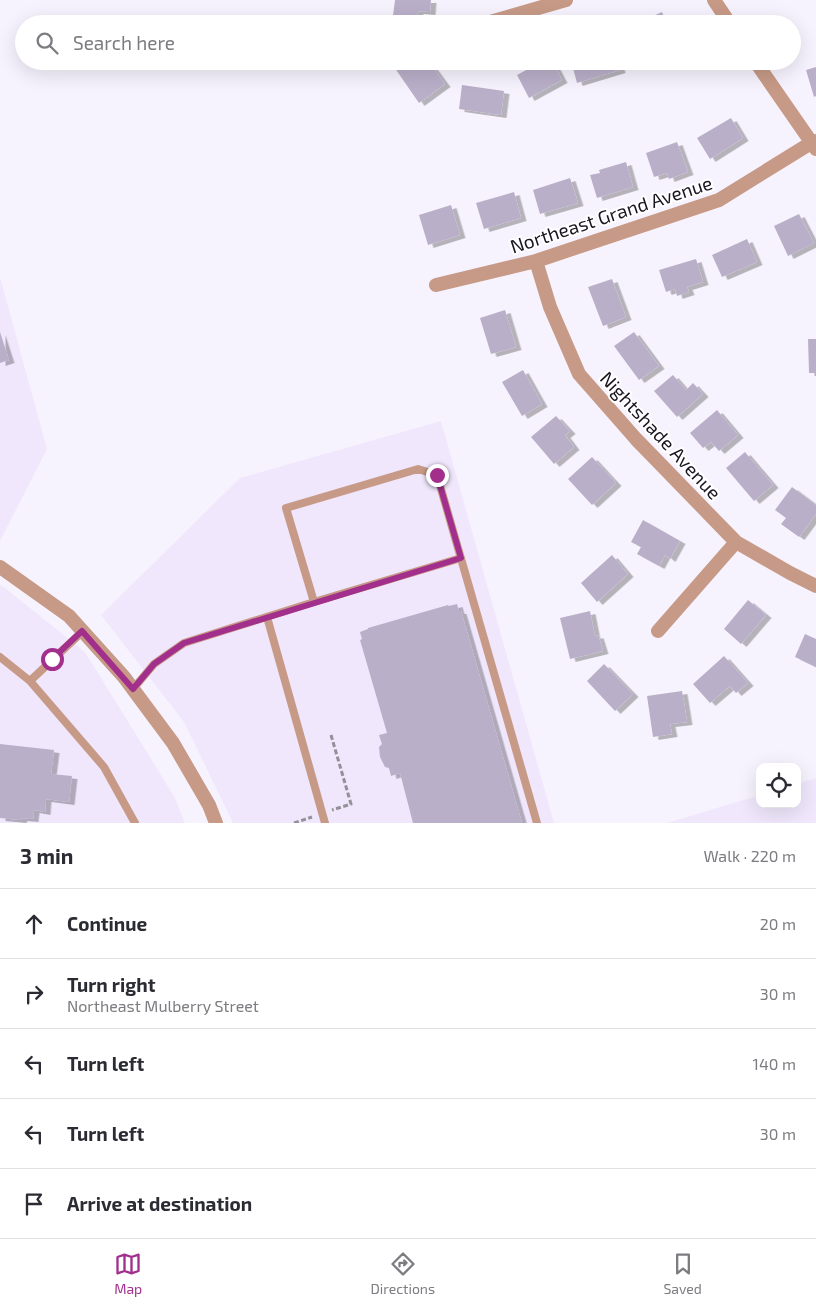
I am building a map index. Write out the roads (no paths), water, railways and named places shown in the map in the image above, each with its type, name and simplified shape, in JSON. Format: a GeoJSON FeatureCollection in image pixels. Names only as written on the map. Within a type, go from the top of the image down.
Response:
{"type":"FeatureCollection","features":[{"type":"Feature","properties":{"kind":"street"},"geometry":{"type":"LineString","coordinates":[[514,15],[566,0]]}},
{"type":"Feature","properties":{"kind":"street"},"geometry":{"type":"LineString","coordinates":[[714,0],[724,15]]}},
{"type":"Feature","properties":{"kind":"street"},"geometry":{"type":"LineString","coordinates":[[761,70],[814,144]]}},
{"type":"Feature","properties":{"kind":"street","name":"Northeast Grand Avenue"},"geometry":{"type":"LineString","coordinates":[[436,285],[536,261],[719,200],[814,144]]}},
{"type":"Feature","properties":{"kind":"street","name":"Nightshade Avenue"},"geometry":{"type":"LineString","coordinates":[[536,261],[550,307],[579,374],[636,439],[736,542],[816,586]]}},
{"type":"Feature","properties":{"kind":"street"},"geometry":{"type":"LineString","coordinates":[[658,631],[736,542]]}},
{"type":"Feature","properties":{"kind":"street"},"geometry":{"type":"LineString","coordinates":[[0,567],[69,616],[133,689],[173,743],[209,805],[215,823]]}},
{"type":"Feature","properties":{"kind":"lane"},"geometry":{"type":"LineString","coordinates":[[314,602],[286,508],[418,469],[437,475],[537,823]]}},
{"type":"Feature","properties":{"kind":"lane"},"geometry":{"type":"LineString","coordinates":[[133,689],[154,664],[184,643],[461,558]]}},
{"type":"Feature","properties":{"kind":"lane"},"geometry":{"type":"LineString","coordinates":[[267,617],[324,823]]}},
{"type":"Feature","properties":{"kind":"lane"},"geometry":{"type":"LineString","coordinates":[[30,681],[82,631]]}},
{"type":"Feature","properties":{"kind":"lane"},"geometry":{"type":"LineString","coordinates":[[0,657],[30,681],[104,767],[134,823]]}}]}
